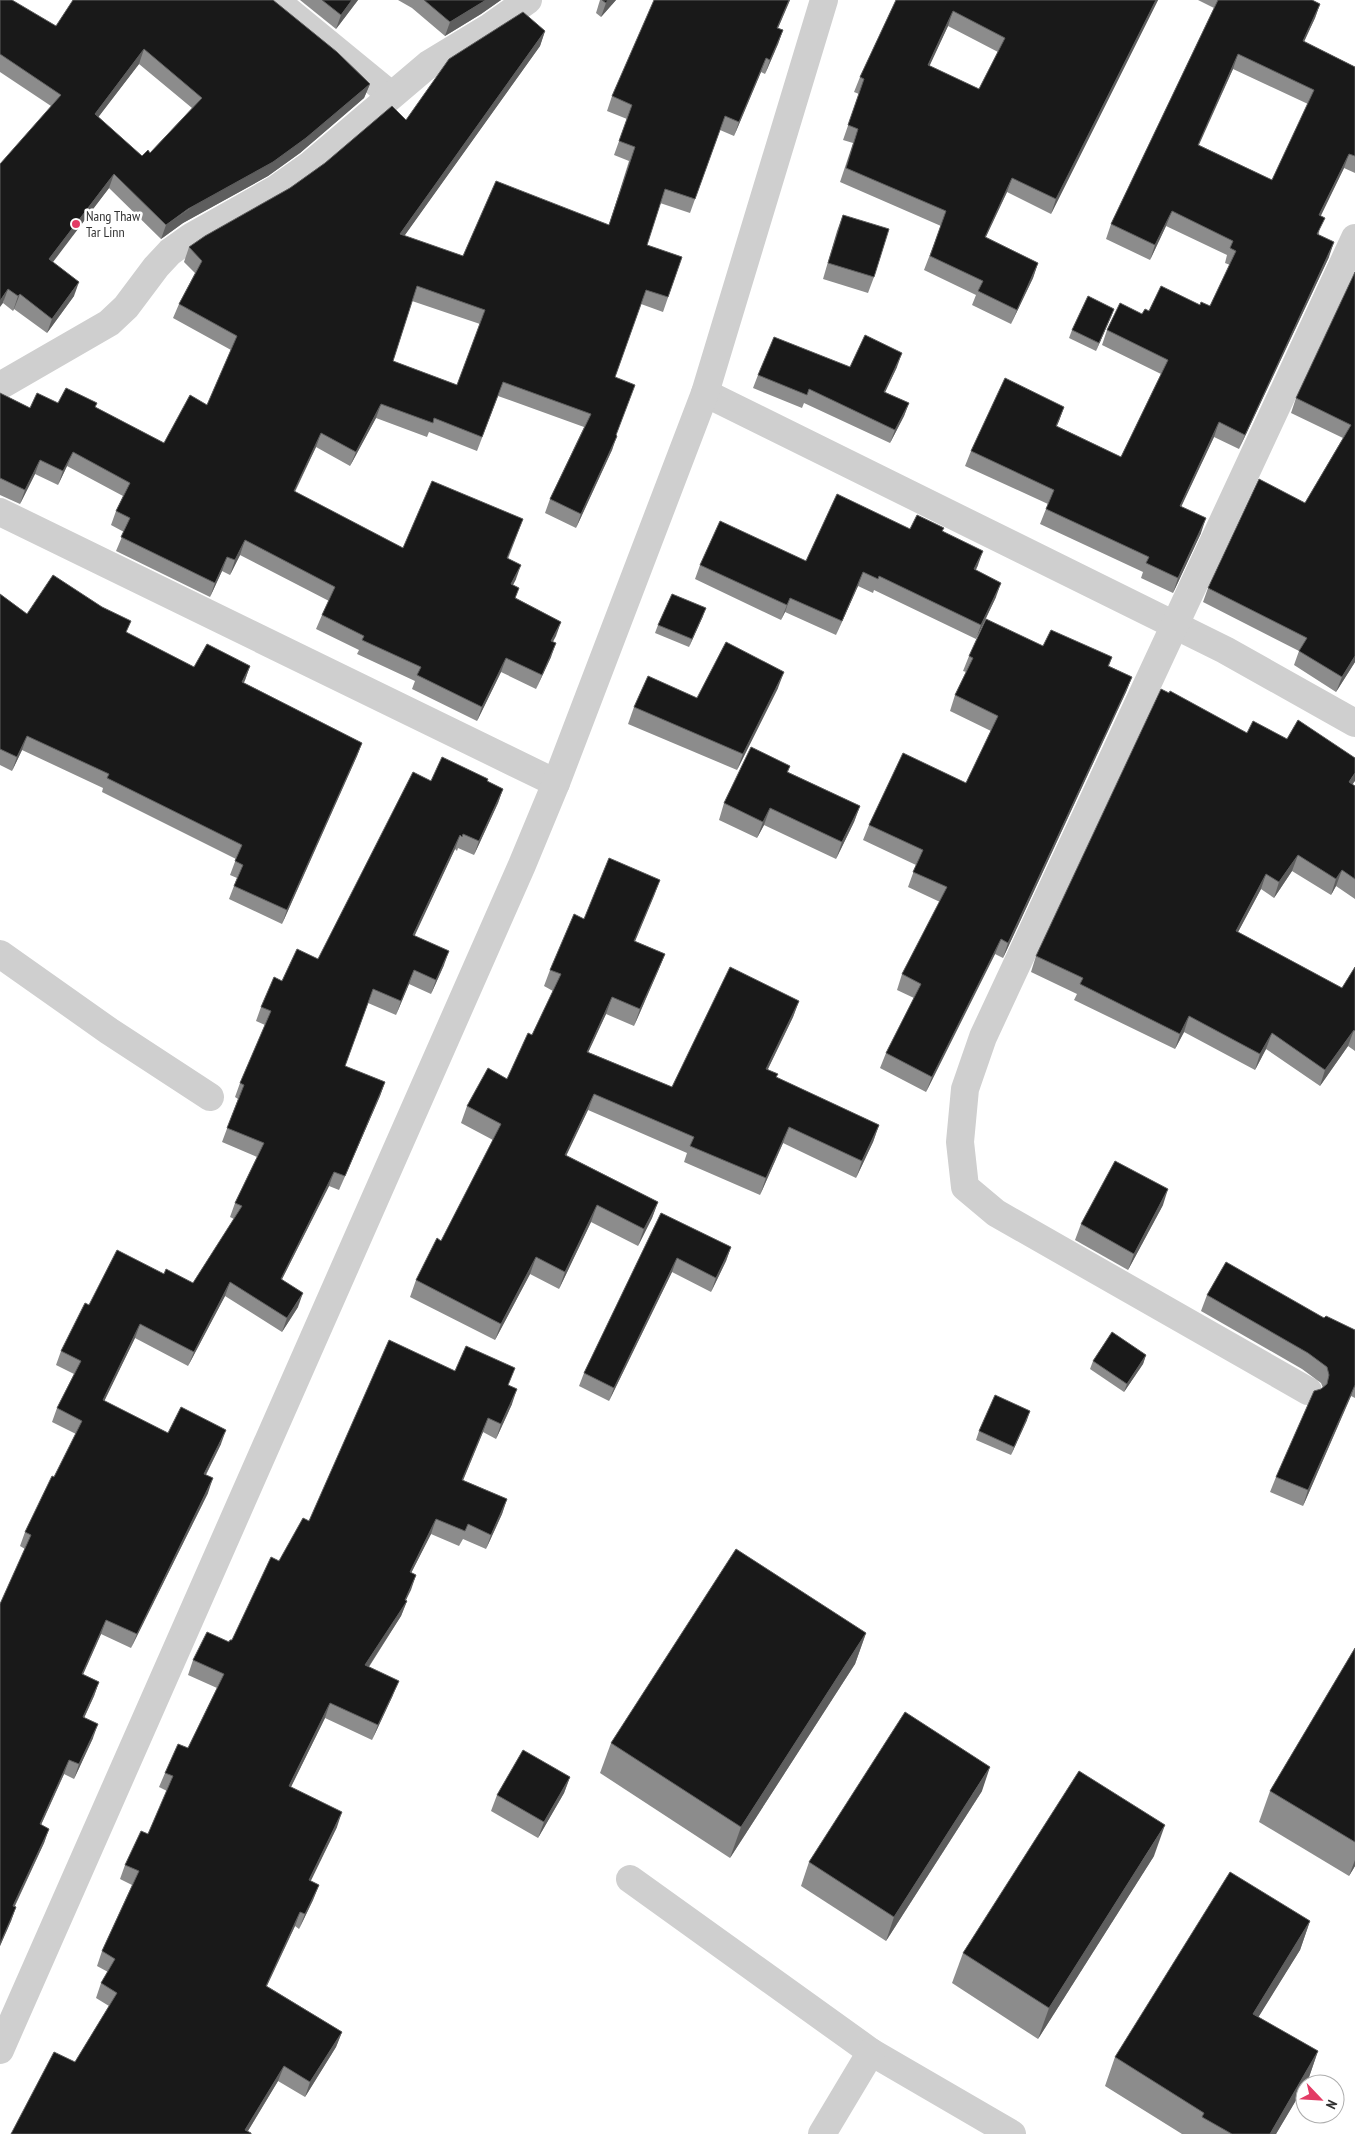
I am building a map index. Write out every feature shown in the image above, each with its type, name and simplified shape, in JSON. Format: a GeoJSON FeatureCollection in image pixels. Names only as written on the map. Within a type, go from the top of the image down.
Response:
{"type":"FeatureCollection","features":[{"type":"Feature","properties":{"kind":"street"},"geometry":{"type":"LineString","coordinates":[[275,0],[391,95]]}},
{"type":"Feature","properties":{"kind":"street"},"geometry":{"type":"LineString","coordinates":[[0,386],[109,323],[126,307],[156,267],[170,252],[191,237],[276,189],[310,165],[429,64],[490,27],[528,0]]}},
{"type":"Feature","properties":{"kind":"street"},"geometry":{"type":"LineString","coordinates":[[0,2050],[502,910],[556,783],[706,393],[824,0]]}},
{"type":"Feature","properties":{"kind":"street"},"geometry":{"type":"LineString","coordinates":[[1308,1391],[996,1213],[965,1187],[960,1142],[964,1089],[983,1037],[1355,238]]}},
{"type":"Feature","properties":{"kind":"street"},"geometry":{"type":"LineString","coordinates":[[706,393],[1225,650],[1355,723]]}},
{"type":"Feature","properties":{"kind":"street"},"geometry":{"type":"LineString","coordinates":[[0,512],[556,783]]}},
{"type":"Feature","properties":{"kind":"street"},"geometry":{"type":"LineString","coordinates":[[0,954],[109,1031],[210,1097]]}},
{"type":"Feature","properties":{"kind":"street"},"geometry":{"type":"LineString","coordinates":[[630,1879],[871,2052],[1012,2134]]}},
{"type":"Feature","properties":{"kind":"street"},"geometry":{"type":"LineString","coordinates":[[822,2134],[871,2052]]}},
{"type":"Feature","properties":{"kind":"building"},"geometry":{"type":"Polygon","coordinates":[[[0,0],[12,0],[56,26],[73,0],[273,0],[337,52],[370,84],[306,138],[273,162],[188,209],[166,225],[114,174],[49,259],[79,282],[52,319],[20,294],[18,296],[8,289],[0,301],[0,164],[61,95],[0,54],[0,0]],[[144,49],[95,114],[142,156],[148,150],[150,153],[202,98],[144,49]]]}},
{"type":"Feature","properties":{"kind":"building"},"geometry":{"type":"Polygon","coordinates":[[[322,0],[352,0],[341,15],[322,0]]]}},
{"type":"Feature","properties":{"kind":"building"},"geometry":{"type":"Polygon","coordinates":[[[424,0],[486,0],[450,22],[424,0]]]}},
{"type":"Feature","properties":{"kind":"building"},"geometry":{"type":"Polygon","coordinates":[[[654,0],[789,0],[777,28],[783,30],[770,60],[766,58],[739,122],[725,116],[695,199],[665,189],[647,245],[682,257],[668,297],[646,290],[615,377],[635,385],[617,436],[581,514],[550,499],[591,414],[503,382],[482,437],[434,418],[433,423],[381,404],[356,452],[321,433],[294,491],[403,548],[432,481],[523,519],[507,558],[521,565],[511,584],[519,588],[515,598],[561,622],[551,641],[556,643],[542,675],[506,658],[482,707],[417,675],[421,667],[362,640],[364,636],[322,615],[335,587],[245,540],[235,560],[227,557],[215,583],[121,537],[130,518],[116,511],[130,483],[73,452],[63,471],[40,460],[25,490],[0,478],[0,393],[30,408],[37,393],[58,403],[66,388],[97,403],[95,407],[164,443],[190,395],[207,405],[237,336],[179,304],[202,261],[189,247],[290,188],[325,163],[392,106],[406,120],[449,59],[523,12],[545,31],[400,234],[463,256],[496,181],[609,225],[635,147],[619,141],[632,105],[612,96],[654,0]],[[417,286],[393,361],[457,385],[485,310],[417,286]]]}},
{"type":"Feature","properties":{"kind":"building"},"geometry":{"type":"Polygon","coordinates":[[[896,0],[1156,0],[1056,199],[1012,178],[985,237],[1038,263],[1017,310],[978,291],[983,281],[930,256],[946,211],[846,168],[858,129],[848,125],[864,79],[860,77],[896,0]],[[953,11],[928,65],[979,89],[1005,38],[953,11]]]}},
{"type":"Feature","properties":{"kind":"building"},"geometry":{"type":"Polygon","coordinates":[[[1218,0],[1312,0],[1320,4],[1303,41],[1355,67],[1355,156],[1349,154],[1319,215],[1325,218],[1317,234],[1334,242],[1245,435],[1219,422],[1180,506],[1206,518],[1178,578],[1146,563],[1149,557],[1046,509],[1054,490],[971,451],[1005,378],[1064,407],[1056,426],[1121,457],[1168,360],[1107,330],[1120,303],[1142,314],[1145,309],[1149,311],[1161,286],[1200,305],[1201,302],[1210,306],[1236,251],[1230,248],[1233,241],[1172,211],[1155,245],[1111,224],[1218,0]],[[1238,54],[1198,145],[1272,180],[1314,90],[1238,54]]]}},
{"type":"Feature","properties":{"kind":"building"},"geometry":{"type":"Polygon","coordinates":[[[843,215],[889,229],[874,277],[828,263],[843,215]]]}},
{"type":"Feature","properties":{"kind":"building"},"geometry":{"type":"Polygon","coordinates":[[[1355,272],[1355,656],[1342,677],[1299,651],[1307,638],[1208,588],[1259,479],[1305,503],[1351,425],[1296,398],[1355,272]]]}},
{"type":"Feature","properties":{"kind":"building"},"geometry":{"type":"Polygon","coordinates":[[[1088,296],[1114,309],[1099,343],[1072,330],[1088,296]]]}},
{"type":"Feature","properties":{"kind":"building"},"geometry":{"type":"Polygon","coordinates":[[[865,335],[902,353],[884,392],[909,403],[895,430],[809,389],[807,395],[758,375],[774,337],[850,367],[865,335]]]}},
{"type":"Feature","properties":{"kind":"building"},"geometry":{"type":"Polygon","coordinates":[[[837,494],[910,529],[917,515],[944,528],[942,531],[983,551],[974,569],[1001,583],[981,625],[879,576],[878,579],[863,572],[842,621],[790,598],[787,605],[700,565],[720,521],[806,561],[837,494]]]}},
{"type":"Feature","properties":{"kind":"building"},"geometry":{"type":"Polygon","coordinates":[[[53,575],[102,607],[131,621],[126,632],[194,667],[207,644],[250,666],[242,682],[362,743],[287,910],[234,886],[243,865],[235,861],[242,845],[107,778],[109,774],[27,736],[17,757],[0,749],[0,594],[27,614],[53,575]]]}},
{"type":"Feature","properties":{"kind":"building"},"geometry":{"type":"Polygon","coordinates":[[[672,594],[706,608],[692,639],[658,625],[672,594]]]}},
{"type":"Feature","properties":{"kind":"building"},"geometry":{"type":"Polygon","coordinates":[[[986,619],[1043,646],[1051,630],[1112,657],[1108,666],[1132,677],[1008,943],[1001,939],[932,1077],[886,1053],[921,984],[902,974],[947,887],[913,872],[923,850],[869,825],[903,753],[966,783],[998,716],[955,695],[973,658],[969,656],[986,619]]]}},
{"type":"Feature","properties":{"kind":"building"},"geometry":{"type":"Polygon","coordinates":[[[726,642],[784,672],[743,754],[634,707],[648,676],[697,698],[726,642]]]}},
{"type":"Feature","properties":{"kind":"building"},"geometry":{"type":"Polygon","coordinates":[[[1161,689],[1169,693],[1170,691],[1247,733],[1253,721],[1287,739],[1298,720],[1355,758],[1355,773],[1349,782],[1355,786],[1355,879],[1342,870],[1336,879],[1298,855],[1279,882],[1266,874],[1236,931],[1342,988],[1355,967],[1355,1031],[1325,1070],[1272,1033],[1260,1054],[1189,1016],[1180,1034],[1080,984],[1083,978],[1036,956],[1161,689]]]}},
{"type":"Feature","properties":{"kind":"building"},"geometry":{"type":"Polygon","coordinates":[[[751,747],[790,766],[787,772],[860,806],[842,842],[770,808],[763,822],[724,803],[751,747]]]}},
{"type":"Feature","properties":{"kind":"building"},"geometry":{"type":"Polygon","coordinates":[[[442,757],[488,779],[487,781],[503,789],[479,841],[463,834],[462,837],[460,835],[413,935],[449,951],[436,980],[414,970],[401,1001],[373,989],[345,1066],[385,1082],[345,1176],[334,1172],[281,1279],[303,1293],[287,1318],[230,1282],[194,1352],[140,1324],[103,1400],[168,1433],[181,1407],[226,1430],[204,1474],[213,1478],[137,1634],[106,1620],[82,1674],[99,1682],[83,1717],[98,1724],[79,1764],[69,1760],[40,1824],[49,1829],[13,1906],[16,1907],[0,1944],[0,1604],[31,1535],[25,1532],[52,1476],[54,1477],[82,1421],[57,1408],[81,1361],[61,1351],[85,1303],[89,1305],[117,1250],[164,1274],[166,1269],[193,1283],[242,1206],[235,1203],[264,1143],[227,1128],[244,1085],[240,1083],[271,1011],[261,1007],[274,977],[282,981],[297,949],[318,959],[413,772],[431,781],[442,757]]]}},
{"type":"Feature","properties":{"kind":"building"},"geometry":{"type":"Polygon","coordinates":[[[609,858],[660,880],[634,941],[665,954],[640,1009],[612,997],[587,1052],[672,1087],[730,967],[799,1001],[766,1069],[778,1074],[776,1077],[879,1125],[862,1161],[789,1127],[766,1178],[690,1146],[694,1137],[594,1094],[565,1155],[658,1202],[644,1229],[597,1205],[565,1272],[536,1257],[501,1324],[416,1280],[437,1238],[441,1241],[501,1124],[467,1106],[488,1068],[507,1079],[528,1033],[532,1035],[561,974],[550,970],[574,914],[584,919],[609,858]]]}},
{"type":"Feature","properties":{"kind":"building"},"geometry":{"type":"Polygon","coordinates":[[[1115,1161],[1168,1189],[1134,1254],[1081,1224],[1115,1161]]]}},
{"type":"Feature","properties":{"kind":"building"},"geometry":{"type":"Polygon","coordinates":[[[661,1213],[731,1247],[716,1278],[677,1258],[614,1388],[584,1373],[661,1213]]]}},
{"type":"Feature","properties":{"kind":"building"},"geometry":{"type":"Polygon","coordinates":[[[1226,1262],[1324,1318],[1326,1316],[1355,1330],[1355,1385],[1308,1490],[1276,1477],[1314,1391],[1321,1389],[1327,1384],[1329,1375],[1327,1367],[1308,1353],[1207,1295],[1226,1262]]]}},
{"type":"Feature","properties":{"kind":"building"},"geometry":{"type":"Polygon","coordinates":[[[1112,1332],[1146,1355],[1127,1384],[1093,1361],[1112,1332]]]}},
{"type":"Feature","properties":{"kind":"building"},"geometry":{"type":"Polygon","coordinates":[[[389,1340],[455,1371],[466,1346],[515,1368],[508,1385],[517,1389],[501,1424],[488,1418],[462,1480],[507,1499],[491,1535],[468,1524],[465,1531],[436,1519],[410,1572],[416,1575],[405,1600],[407,1601],[365,1665],[399,1681],[378,1725],[330,1703],[289,1786],[342,1812],[309,1880],[319,1885],[305,1914],[300,1912],[266,1986],[342,2032],[310,2082],[284,2066],[245,2130],[251,2134],[11,2134],[54,2052],[75,2062],[117,1993],[101,1983],[115,1959],[102,1951],[139,1871],[125,1865],[141,1831],[148,1834],[173,1776],[165,1773],[178,1744],[188,1748],[224,1674],[193,1660],[207,1632],[229,1642],[232,1640],[271,1557],[279,1561],[303,1518],[309,1521],[389,1340]]]}},
{"type":"Feature","properties":{"kind":"building"},"geometry":{"type":"Polygon","coordinates":[[[995,1395],[1030,1411],[1014,1447],[979,1431],[995,1395]]]}},
{"type":"Feature","properties":{"kind":"building"},"geometry":{"type":"Polygon","coordinates":[[[736,1549],[866,1633],[741,1827],[611,1743],[736,1549]]]}},
{"type":"Feature","properties":{"kind":"building"},"geometry":{"type":"Polygon","coordinates":[[[1355,1648],[1355,1842],[1270,1791],[1355,1648]]]}},
{"type":"Feature","properties":{"kind":"building"},"geometry":{"type":"Polygon","coordinates":[[[905,1712],[990,1767],[894,1917],[809,1862],[905,1712]]]}},
{"type":"Feature","properties":{"kind":"building"},"geometry":{"type":"Polygon","coordinates":[[[523,1750],[570,1777],[544,1822],[497,1795],[523,1750]]]}},
{"type":"Feature","properties":{"kind":"building"},"geometry":{"type":"Polygon","coordinates":[[[1079,1771],[1165,1825],[1049,2008],[963,1953],[1079,1771]]]}},
{"type":"Feature","properties":{"kind":"building"},"geometry":{"type":"Polygon","coordinates":[[[1230,1872],[1310,1921],[1253,2014],[1318,2051],[1305,2074],[1295,2074],[1295,2091],[1270,2134],[1232,2134],[1202,2117],[1204,2113],[1115,2057],[1230,1872]]]}},
{"type":"Feature","properties":{"kind":"place","name":"Nang Thaw Tar Linn"},"geometry":{"type":"Point","coordinates":[76,224]}}]}
